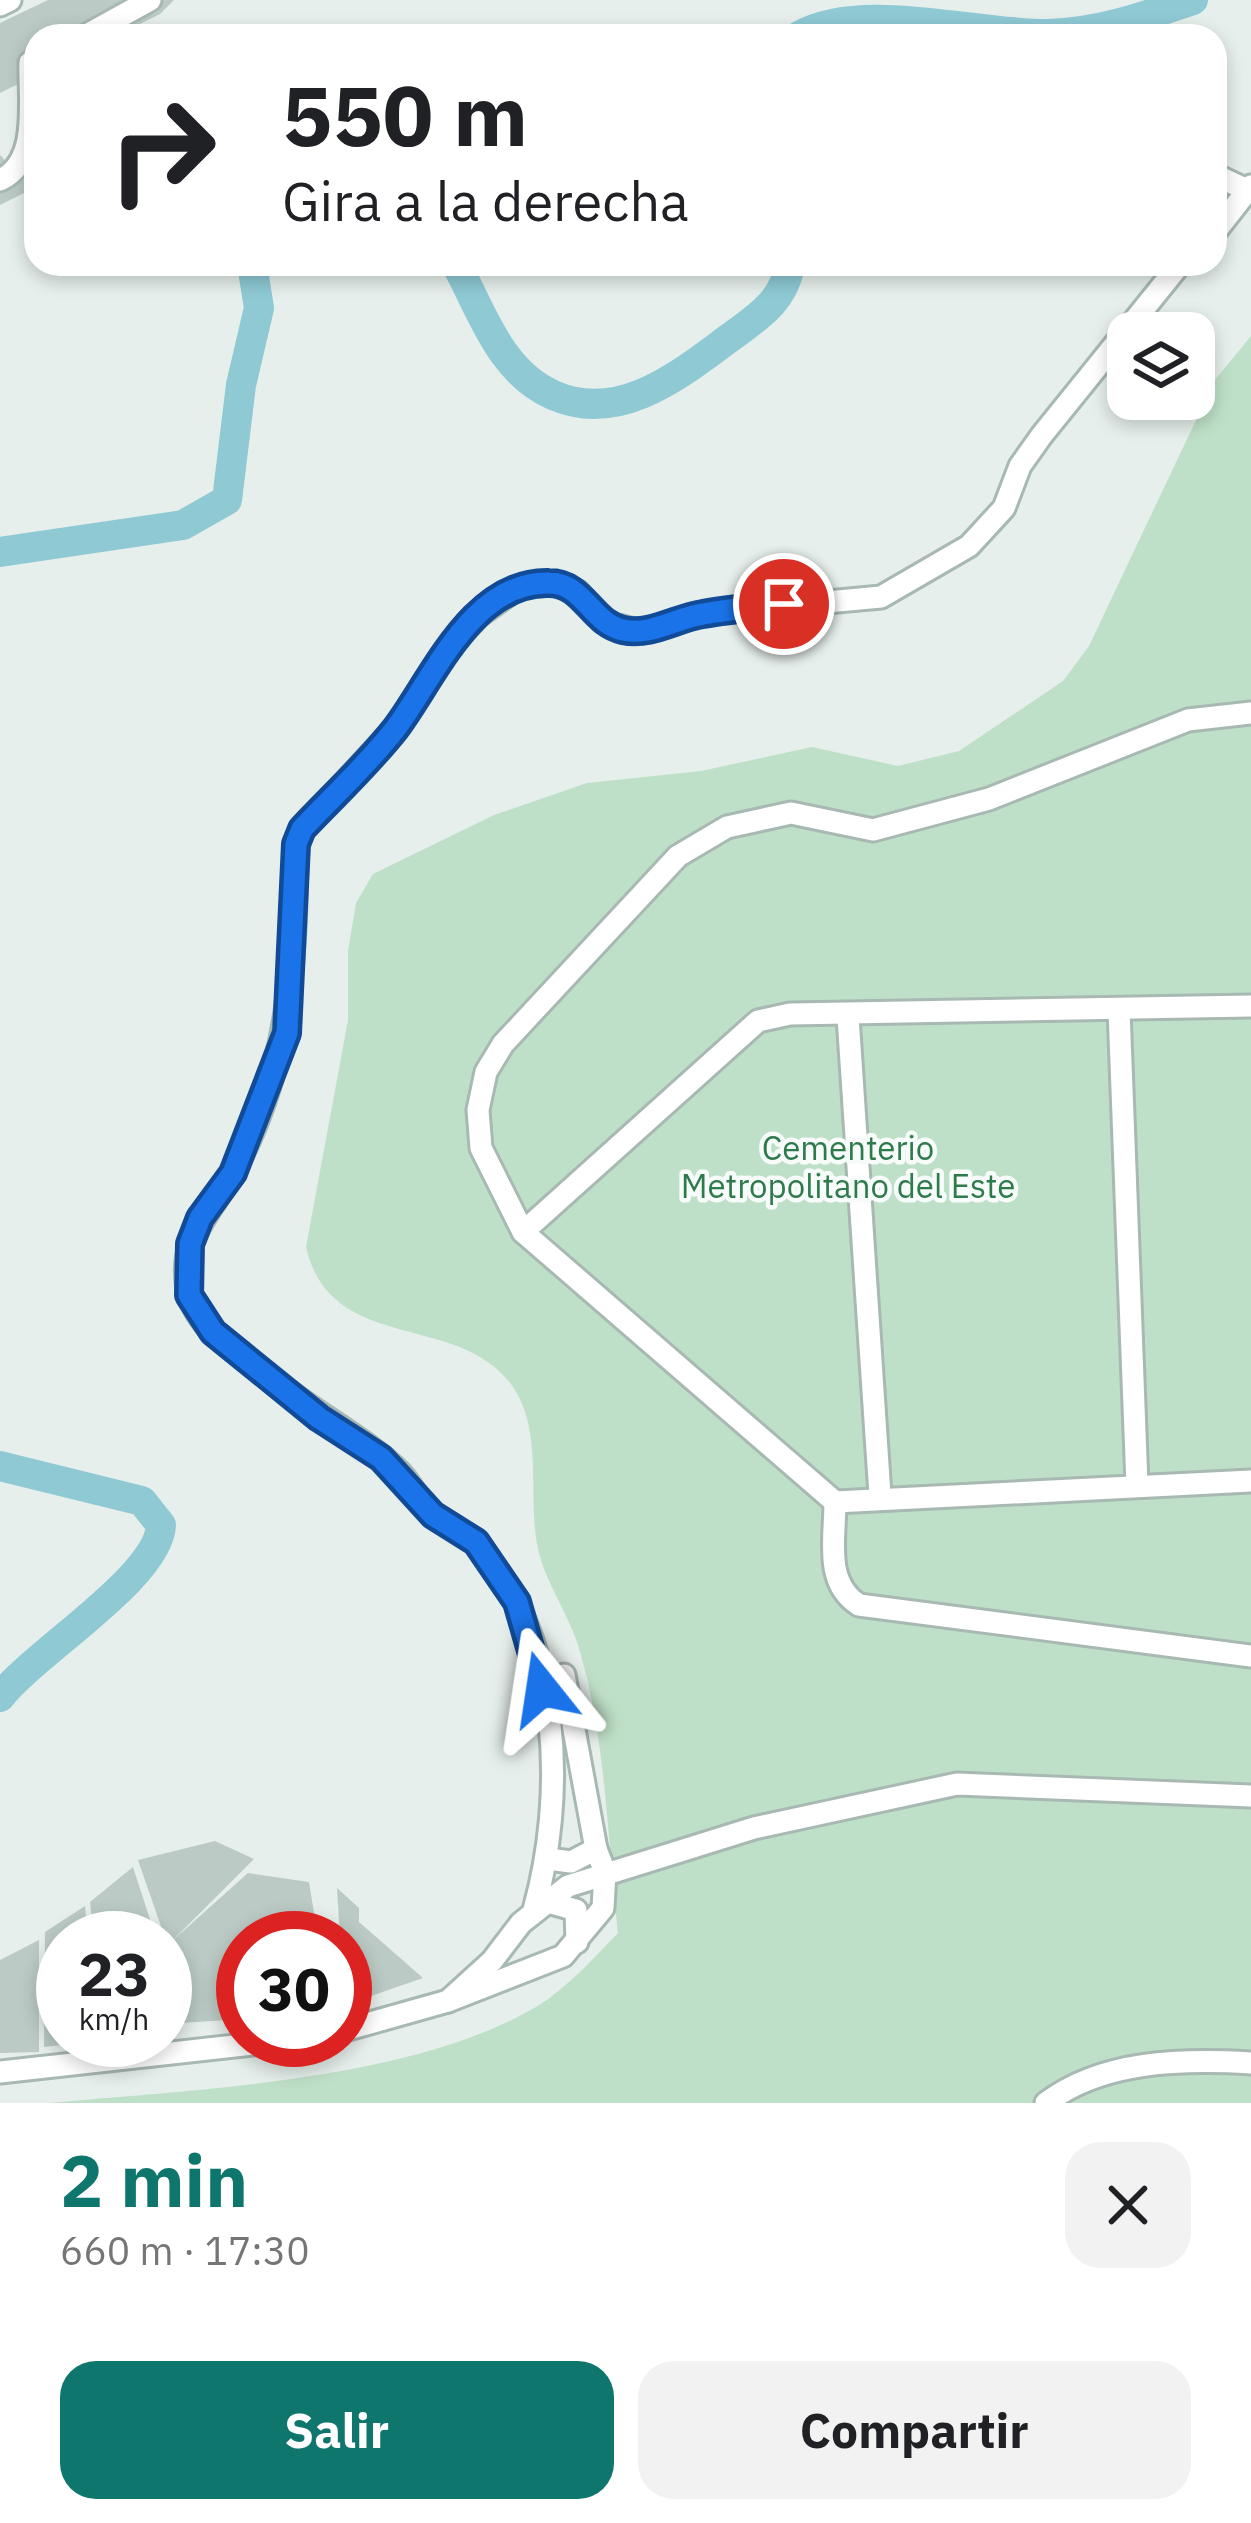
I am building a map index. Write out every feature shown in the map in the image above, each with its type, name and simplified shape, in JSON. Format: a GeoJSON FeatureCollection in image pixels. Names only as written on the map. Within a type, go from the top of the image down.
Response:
{"type":"FeatureCollection","features":[{"type":"Feature","properties":{"kind":"street"},"geometry":{"type":"LineString","coordinates":[[0,5],[10,0]]}},
{"type":"Feature","properties":{"kind":"street"},"geometry":{"type":"LineString","coordinates":[[107,24],[151,0]]}},
{"type":"Feature","properties":{"kind":"street"},"geometry":{"type":"LineString","coordinates":[[0,180],[12,175],[24,158]]}},
{"type":"Feature","properties":{"kind":"street"},"geometry":{"type":"LineString","coordinates":[[1227,216],[1249,188]]}},
{"type":"Feature","properties":{"kind":"street"},"geometry":{"type":"LineString","coordinates":[[539,1906],[554,1804],[548,1720],[536,1657],[517,1602],[476,1542],[433,1515],[402,1475],[213,1332],[189,1295],[190,1244],[200,1218],[233,1173],[287,1033],[296,844],[302,829],[397,726],[454,642],[478,616],[519,587],[557,583],[578,592],[603,622],[643,632],[698,614],[881,596],[969,546],[1004,508],[1020,466],[1042,435],[1170,276]]}},
{"type":"Feature","properties":{"kind":"street"},"geometry":{"type":"LineString","coordinates":[[1251,713],[1188,720],[989,799],[873,830],[791,813],[727,827],[678,856],[503,1044],[486,1072],[478,1111],[481,1148],[523,1232],[835,1502],[880,1496],[1251,1480]]}},
{"type":"Feature","properties":{"kind":"street"},"geometry":{"type":"LineString","coordinates":[[523,1232],[758,1021],[790,1014],[848,1017],[1251,1006]]}},
{"type":"Feature","properties":{"kind":"street"},"geometry":{"type":"LineString","coordinates":[[1119,1010],[1137,1485]]}},
{"type":"Feature","properties":{"kind":"street"},"geometry":{"type":"LineString","coordinates":[[848,1017],[880,1496]]}},
{"type":"Feature","properties":{"kind":"street"},"geometry":{"type":"LineString","coordinates":[[835,1502],[834,1576],[843,1595],[859,1605],[1251,1656]]}},
{"type":"Feature","properties":{"kind":"street"},"geometry":{"type":"LineString","coordinates":[[372,2022],[448,2001],[563,1956],[603,1908],[605,1872],[596,1849],[564,1675]]}},
{"type":"Feature","properties":{"kind":"street"},"geometry":{"type":"LineString","coordinates":[[448,2001],[492,1961],[539,1906],[605,1872],[754,1828],[958,1784],[1251,1796]]}},
{"type":"Feature","properties":{"kind":"street"},"geometry":{"type":"LineString","coordinates":[[548,1859],[571,1862],[596,1849]]}},
{"type":"Feature","properties":{"kind":"street"},"geometry":{"type":"LineString","coordinates":[[539,1906],[577,1910],[577,1942]]}},
{"type":"Feature","properties":{"kind":"street"},"geometry":{"type":"LineString","coordinates":[[0,2072],[216,2048]]}},
{"type":"Feature","properties":{"kind":"street"},"geometry":{"type":"LineString","coordinates":[[1046,2103],[1076,2080],[1186,2060],[1251,2063]]}},
{"type":"Feature","properties":{"kind":"green space","name":"Cementerio Metropolitano del Este"},"geometry":{"type":"Polygon","coordinates":[[[1251,336],[1251,2103],[49,2103],[299,2078],[372,2067],[426,2052],[536,2007],[618,1933],[594,1712],[577,1642],[538,1549],[532,1445],[523,1405],[490,1363],[462,1348],[369,1319],[341,1304],[320,1281],[306,1247],[348,1020],[348,951],[356,903],[373,874],[494,815],[587,783],[701,771],[812,747],[898,766],[959,751],[1063,681],[1089,646],[1196,420],[1215,420],[1215,380],[1251,336]]]}},
{"type":"Feature","properties":{"kind":"building"},"geometry":{"type":"Polygon","coordinates":[[[48,0],[174,0],[140,24],[24,24],[24,81],[0,93],[0,23],[48,0]]]}},
{"type":"Feature","properties":{"kind":"building"},"geometry":{"type":"Polygon","coordinates":[[[0,155],[24,180],[24,193],[0,205],[0,155]]]}},
{"type":"Feature","properties":{"kind":"building"},"geometry":{"type":"Polygon","coordinates":[[[215,1841],[254,1859],[192,1921],[192,1911],[156,1911],[138,1860],[215,1841]]]}},
{"type":"Feature","properties":{"kind":"building"},"geometry":{"type":"Polygon","coordinates":[[[133,1867],[147,1911],[91,1911],[90,1902],[133,1867]]]}},
{"type":"Feature","properties":{"kind":"building"},"geometry":{"type":"Polygon","coordinates":[[[248,1873],[309,1882],[314,1911],[216,1911],[216,2021],[192,2022],[192,1923],[248,1873]]]}},
{"type":"Feature","properties":{"kind":"building"},"geometry":{"type":"Polygon","coordinates":[[[337,1888],[359,1908],[338,1911],[337,1888]]]}},
{"type":"Feature","properties":{"kind":"building"},"geometry":{"type":"Polygon","coordinates":[[[372,1933],[423,1978],[372,1996],[372,1933]]]}},
{"type":"Feature","properties":{"kind":"building"},"geometry":{"type":"Polygon","coordinates":[[[36,1942],[36,2052],[0,2053],[0,1960],[36,1942]]]}},
{"type":"Feature","properties":{"kind":"waterway"},"geometry":{"type":"LineString","coordinates":[[1117,24],[1193,0]]}},
{"type":"Feature","properties":{"kind":"waterway"},"geometry":{"type":"LineString","coordinates":[[837,24],[886,20],[938,24]]}},
{"type":"Feature","properties":{"kind":"waterway"},"geometry":{"type":"LineString","coordinates":[[0,552],[183,525],[227,500],[241,385],[259,308],[254,276]]}},
{"type":"Feature","properties":{"kind":"waterway"},"geometry":{"type":"LineString","coordinates":[[462,276],[494,338],[519,371],[553,395],[599,404],[642,394],[702,358],[773,302],[787,276]]}},
{"type":"Feature","properties":{"kind":"waterway"},"geometry":{"type":"LineString","coordinates":[[0,1466],[142,1501],[161,1525],[140,1567],[0,1697]]}},
{"type":"Feature","properties":{"kind":"route"},"geometry":{"type":"LineString","coordinates":[[542,1689],[517,1602],[476,1542],[433,1515],[402,1475],[381,1458],[319,1418],[213,1332],[189,1295],[190,1244],[200,1218],[233,1173],[260,1114],[287,1033],[296,844],[302,829],[397,726],[454,642],[478,616],[519,587],[537,583],[557,583],[578,592],[603,622],[643,632],[698,614],[784,604]]}}]}
